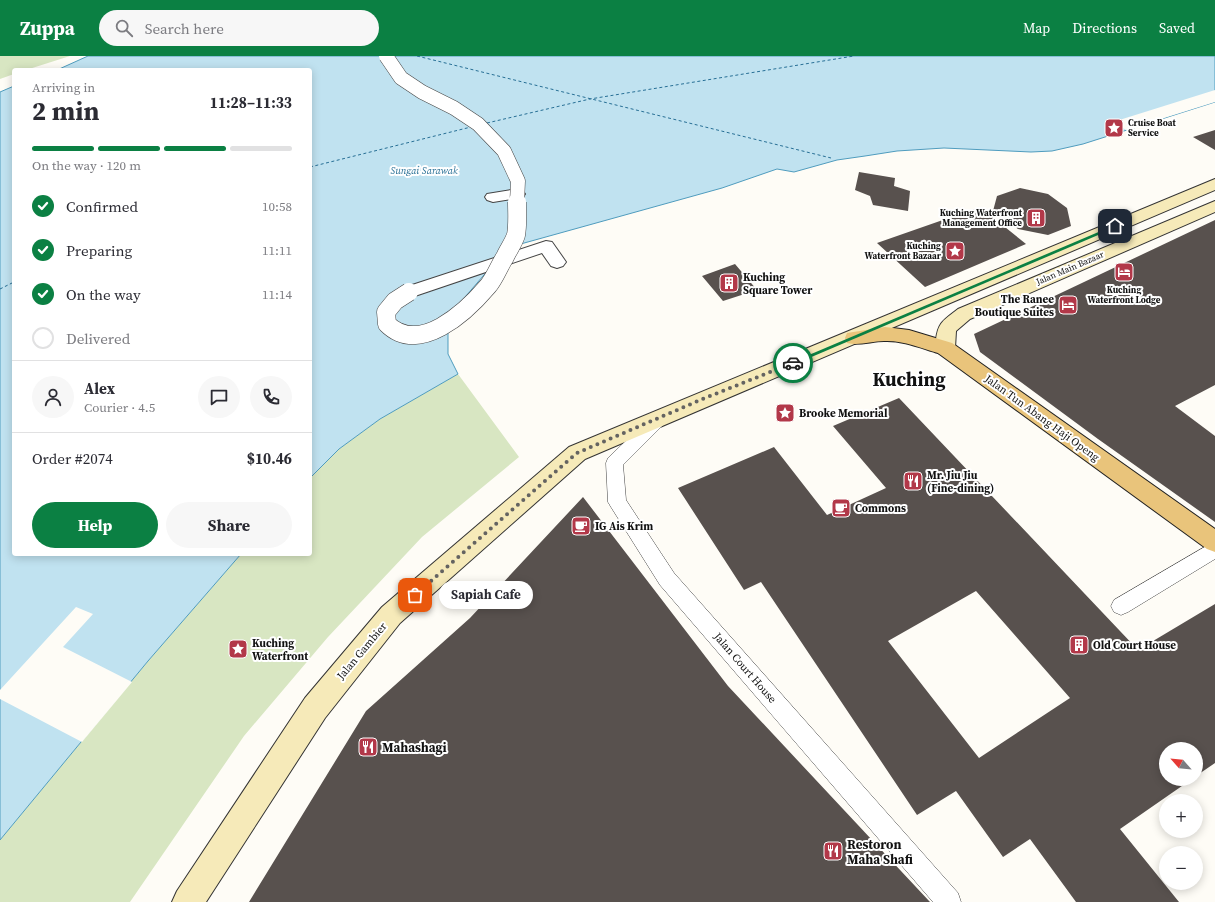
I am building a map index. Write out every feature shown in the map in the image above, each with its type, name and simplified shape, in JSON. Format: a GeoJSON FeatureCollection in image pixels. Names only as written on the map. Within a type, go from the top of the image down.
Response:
{"type":"FeatureCollection","features":[{"type":"Feature","properties":{"kind":"main road","name":"Jalan Main Bazaar"},"geometry":{"type":"LineString","coordinates":[[854,338],[1215,184]]}},
{"type":"Feature","properties":{"kind":"main road","name":"Jalan Main Bazaar"},"geometry":{"type":"LineString","coordinates":[[945,348],[947,328],[964,314],[1215,206]]}},
{"type":"Feature","properties":{"kind":"main road","name":"Jalan Tun Abang Haji Openg"},"geometry":{"type":"LineString","coordinates":[[854,338],[885,334],[909,337],[945,348],[1215,542]]}},
{"type":"Feature","properties":{"kind":"main road","name":"Jalan Gambier"},"geometry":{"type":"LineString","coordinates":[[188,902],[315,708],[391,615],[577,453],[705,398],[854,338]]}},
{"type":"Feature","properties":{"kind":"street"},"geometry":{"type":"LineString","coordinates":[[386,56],[401,78],[422,92],[454,108],[478,124],[504,151],[518,181],[516,236],[512,243],[504,257],[500,264],[489,285],[464,311],[446,325],[422,335],[401,334],[395,332],[387,324],[386,312],[395,300],[407,293],[460,275],[496,263],[503,261],[546,246],[557,262]]}},
{"type":"Feature","properties":{"kind":"street"},"geometry":{"type":"LineString","coordinates":[[493,197],[517,194]]}},
{"type":"Feature","properties":{"kind":"lane","name":"Jalan Court House"},"geometry":{"type":"LineString","coordinates":[[659,419],[614,463],[617,502],[667,579],[950,902]]}},
{"type":"Feature","properties":{"kind":"lane"},"geometry":{"type":"LineString","coordinates":[[1121,606],[1215,549]]}},
{"type":"Feature","properties":{"kind":"green space"},"geometry":{"type":"Polygon","coordinates":[[[0,56],[70,56],[32,68],[12,68],[12,75],[0,79],[0,56]]]}},
{"type":"Feature","properties":{"kind":"green space","name":"Kuching Waterfront"},"geometry":{"type":"Polygon","coordinates":[[[458,374],[519,457],[422,537],[328,637],[244,736],[130,902],[0,902],[0,840],[148,661],[239,556],[312,556],[312,476],[339,449],[380,419],[458,374]]]}},
{"type":"Feature","properties":{"kind":"water","name":"Sungai Sarawak"},"geometry":{"type":"Polygon","coordinates":[[[88,56],[1215,56],[1215,102],[1083,144],[1052,151],[1031,152],[944,148],[897,151],[837,160],[794,172],[777,169],[722,188],[517,245],[501,255],[454,310],[448,328],[448,354],[458,374],[380,419],[339,449],[312,476],[312,68],[61,68],[88,56]]]}},
{"type":"Feature","properties":{"kind":"water"},"geometry":{"type":"Polygon","coordinates":[[[12,87],[12,556],[239,556],[148,661],[0,840],[0,92],[12,87]]]}},
{"type":"Feature","properties":{"kind":"pier"},"geometry":{"type":"Polygon","coordinates":[[[1215,90],[1215,102],[1126,130],[1123,128],[1116,130],[1112,127],[1117,125],[1113,122],[1215,90]]]}},
{"type":"Feature","properties":{"kind":"pier"},"geometry":{"type":"Polygon","coordinates":[[[76,607],[93,614],[63,647],[132,682],[82,742],[0,699],[0,690],[76,607]]]}},
{"type":"Feature","properties":{"kind":"building"},"geometry":{"type":"Polygon","coordinates":[[[1215,130],[1215,150],[1193,137],[1215,130]]]}},
{"type":"Feature","properties":{"kind":"building"},"geometry":{"type":"Polygon","coordinates":[[[859,172],[895,178],[894,186],[910,191],[908,211],[873,205],[870,196],[855,190],[859,172]]]}},
{"type":"Feature","properties":{"kind":"building","name":"Kuching Waterfront Management Office"},"geometry":{"type":"Polygon","coordinates":[[[1020,188],[1048,194],[1067,208],[1071,226],[1048,235],[1018,229],[993,211],[997,196],[1020,188]]]}},
{"type":"Feature","properties":{"kind":"building"},"geometry":{"type":"Polygon","coordinates":[[[980,207],[1026,244],[925,287],[877,243],[980,207]]]}},
{"type":"Feature","properties":{"kind":"building"},"geometry":{"type":"Polygon","coordinates":[[[1215,220],[1215,385],[1175,406],[1215,436],[1215,522],[1098,439],[980,352],[974,334],[1215,220]]]}},
{"type":"Feature","properties":{"kind":"building","name":"Kuching Square Tower"},"geometry":{"type":"Polygon","coordinates":[[[735,264],[757,290],[723,301],[702,276],[735,264]]]}},
{"type":"Feature","properties":{"kind":"building","name":"Old Court House"},"geometry":{"type":"Polygon","coordinates":[[[899,398],[1138,650],[1215,604],[1215,763],[1203,771],[1203,742],[1159,742],[1159,786],[1182,786],[1170,794],[1159,794],[1159,802],[1120,829],[1159,877],[1159,890],[1169,890],[1179,902],[1076,902],[1030,839],[1003,857],[956,791],[917,815],[761,582],[744,590],[678,488],[774,447],[827,515],[886,488],[833,426],[899,398]],[[976,591],[888,641],[979,758],[1070,698],[976,591]]]}},
{"type":"Feature","properties":{"kind":"building"},"geometry":{"type":"Polygon","coordinates":[[[583,497],[728,686],[930,902],[249,902],[366,711],[470,618],[583,497]]]}},
{"type":"Feature","properties":{"kind":"ferry route"},"geometry":{"type":"LineString","coordinates":[[417,56],[591,99]]}},
{"type":"Feature","properties":{"kind":"ferry route"},"geometry":{"type":"LineString","coordinates":[[591,99],[854,56]]}},
{"type":"Feature","properties":{"kind":"ferry route"},"geometry":{"type":"LineString","coordinates":[[487,123],[591,99]]}},
{"type":"Feature","properties":{"kind":"ferry route"},"geometry":{"type":"LineString","coordinates":[[591,99],[831,158]]}},
{"type":"Feature","properties":{"kind":"ferry route"},"geometry":{"type":"LineString","coordinates":[[312,167],[471,127]]}},
{"type":"Feature","properties":{"kind":"ferry route"},"geometry":{"type":"LineString","coordinates":[[0,289],[12,283]]}},
{"type":"Feature","properties":{"kind":"way so far"},"geometry":{"type":"LineString","coordinates":[[415,595],[577,453],[705,398],[793,363]]}},
{"type":"Feature","properties":{"kind":"place","name":"Cruise Boat Service"},"geometry":{"type":"Point","coordinates":[1114,128]}},
{"type":"Feature","properties":{"kind":"place","name":"Kuching Waterfront Management Office"},"geometry":{"type":"Point","coordinates":[1036,218]}},
{"type":"Feature","properties":{"kind":"place","name":"Kuching Waterfront Bazaar"},"geometry":{"type":"Point","coordinates":[955,251]}},
{"type":"Feature","properties":{"kind":"place","name":"Kuching Waterfront Lodge"},"geometry":{"type":"Point","coordinates":[1124,272]}},
{"type":"Feature","properties":{"kind":"place","name":"Kuching Square Tower"},"geometry":{"type":"Point","coordinates":[729,283]}},
{"type":"Feature","properties":{"kind":"place","name":"The Ranee Boutique Suites"},"geometry":{"type":"Point","coordinates":[1068,305]}},
{"type":"Feature","properties":{"kind":"place","name":"Brooke Memorial"},"geometry":{"type":"Point","coordinates":[785,413]}},
{"type":"Feature","properties":{"kind":"place","name":"Mr. Jiu Jiu (Fine-dining)"},"geometry":{"type":"Point","coordinates":[913,481]}},
{"type":"Feature","properties":{"kind":"place","name":"Commons"},"geometry":{"type":"Point","coordinates":[841,508]}},
{"type":"Feature","properties":{"kind":"place","name":"IG Ais Krim"},"geometry":{"type":"Point","coordinates":[581,526]}},
{"type":"Feature","properties":{"kind":"place","name":"Sapiah Cafe"},"geometry":{"type":"Point","coordinates":[415,595]}},
{"type":"Feature","properties":{"kind":"place","name":"Old Court House"},"geometry":{"type":"Point","coordinates":[1079,645]}},
{"type":"Feature","properties":{"kind":"place","name":"Kuching Waterfront"},"geometry":{"type":"Point","coordinates":[238,649]}},
{"type":"Feature","properties":{"kind":"place","name":"Mahashagi"},"geometry":{"type":"Point","coordinates":[368,747]}},
{"type":"Feature","properties":{"kind":"place","name":"Restoron Maha Shafi"},"geometry":{"type":"Point","coordinates":[833,851]}},
{"type":"Feature","properties":{"kind":"district","name":"Kuching"},"geometry":{"type":"Point","coordinates":[909,379]}},
{"type":"Feature","properties":{"kind":"route"},"geometry":{"type":"LineString","coordinates":[[793,363],[1115,226]]}}]}
